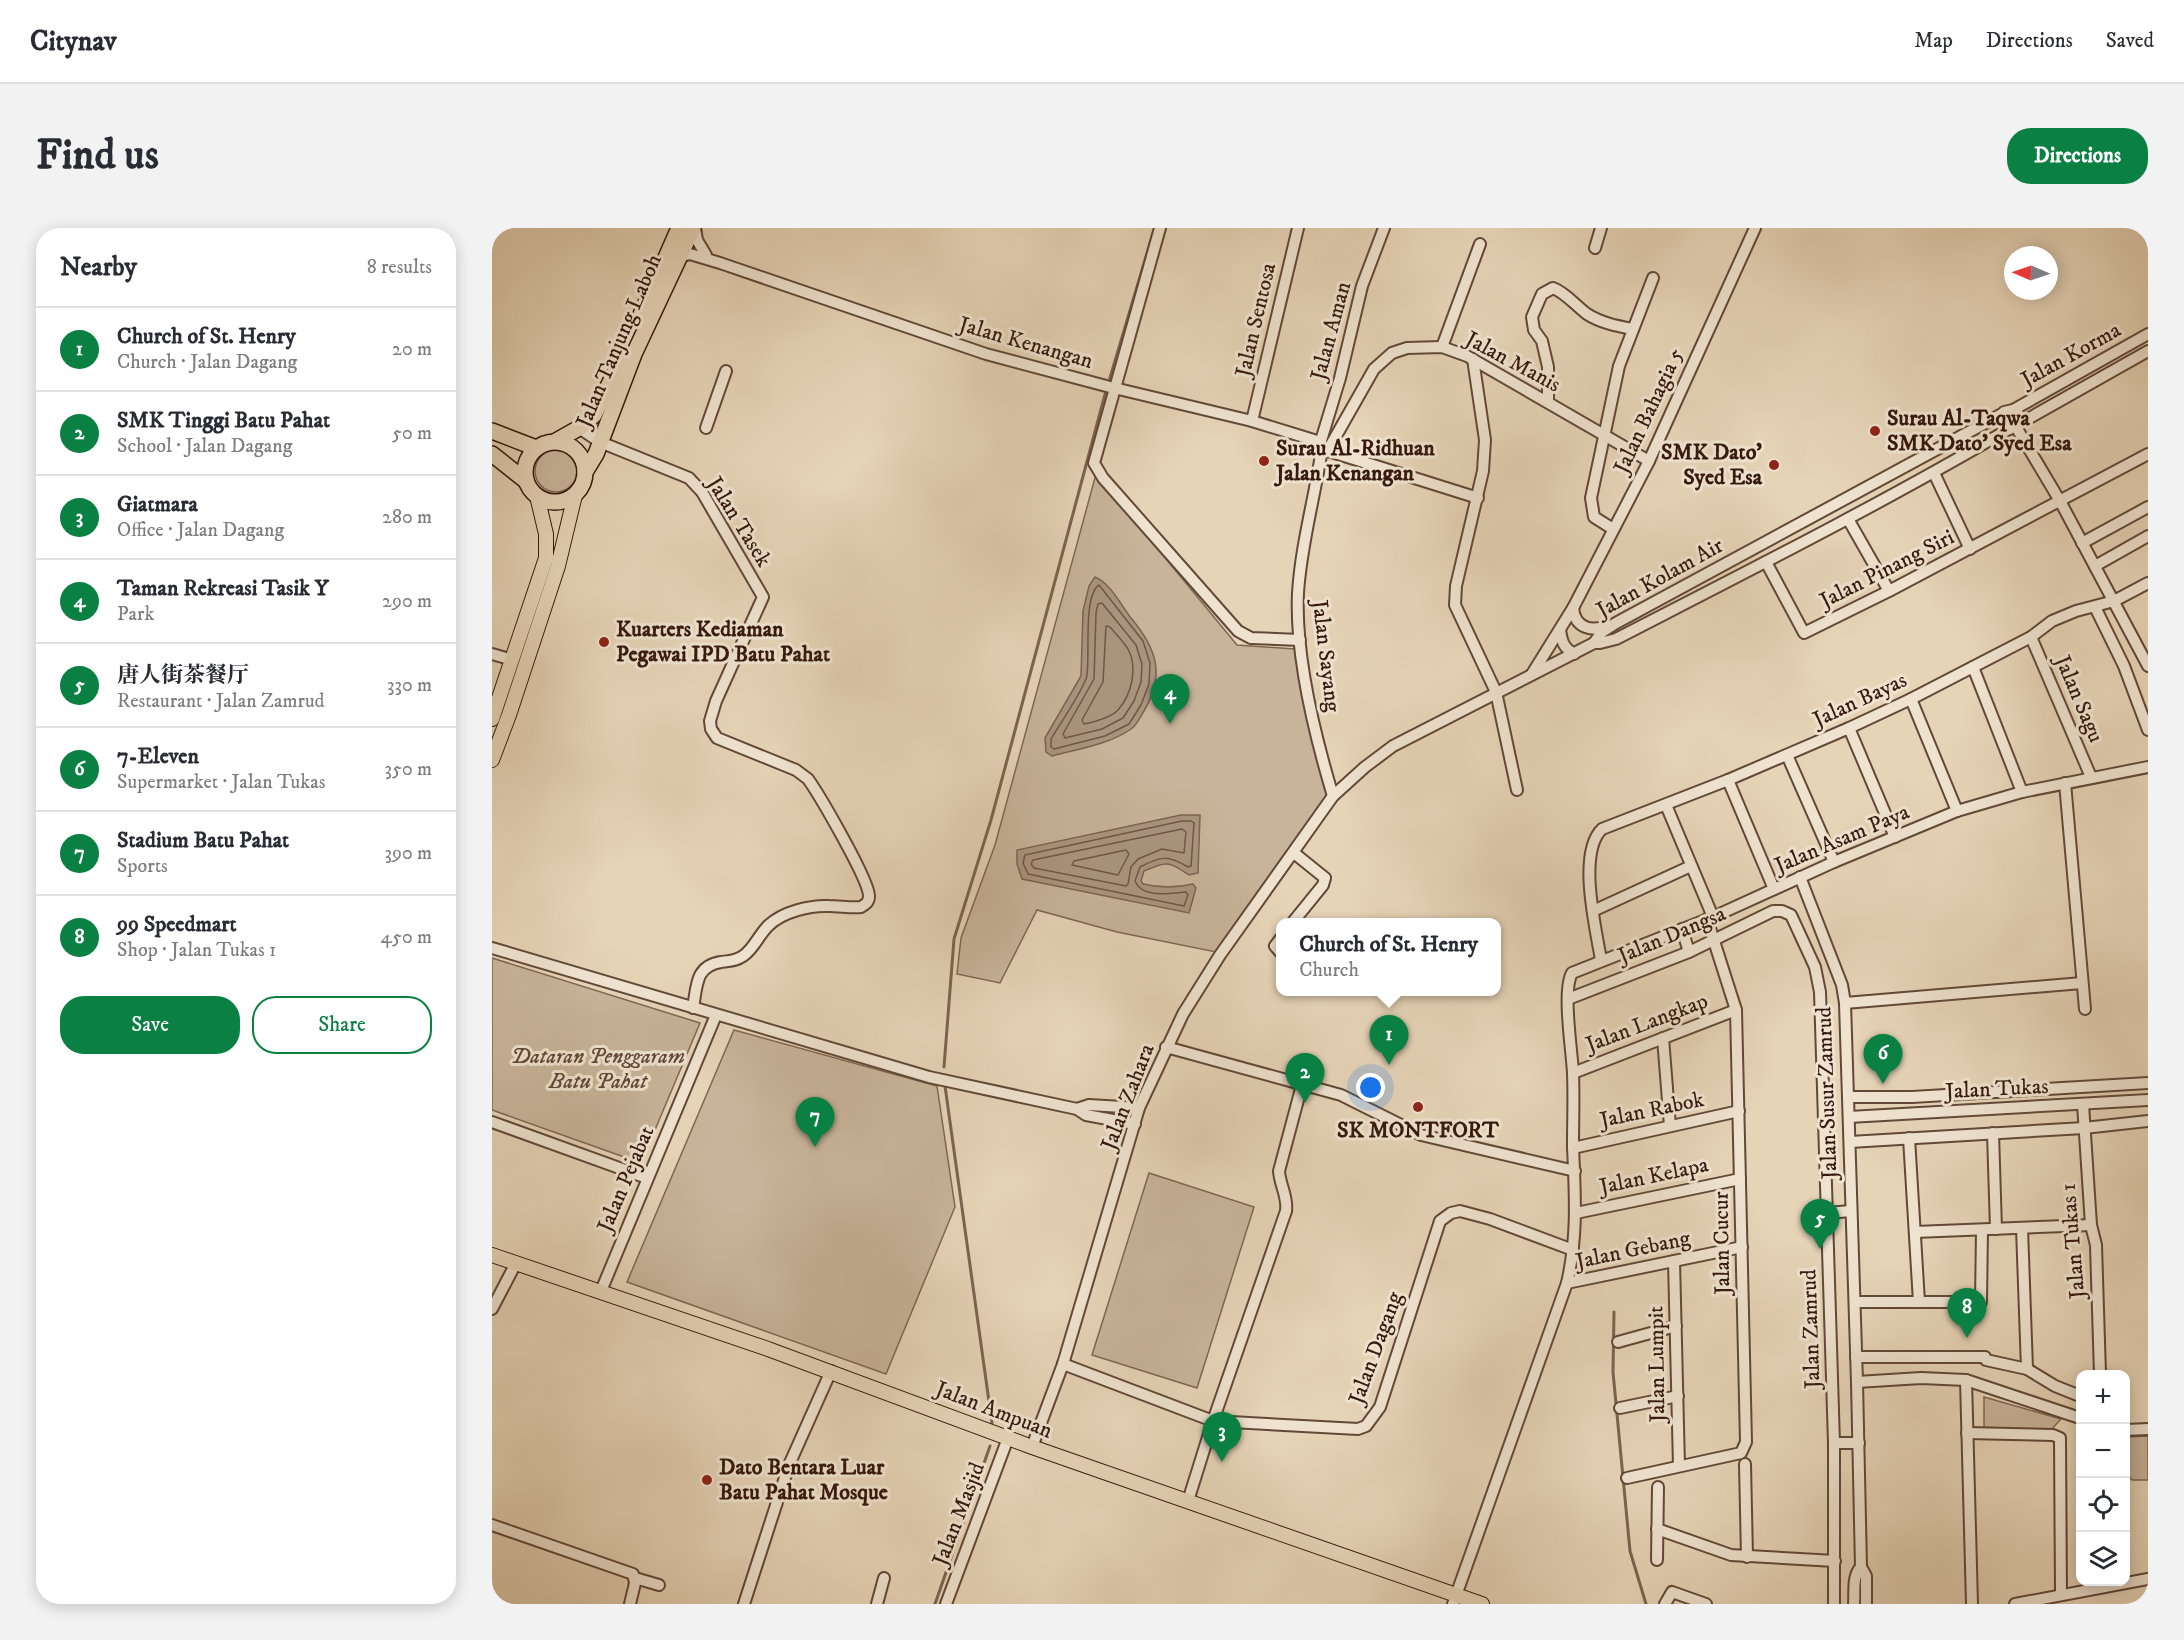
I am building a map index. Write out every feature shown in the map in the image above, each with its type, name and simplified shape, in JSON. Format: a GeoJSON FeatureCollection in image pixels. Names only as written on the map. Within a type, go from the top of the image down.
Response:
{"type":"FeatureCollection","features":[{"type":"Feature","properties":{"kind":"highway","name":"Jalan Tanjung Laboh"},"geometry":{"type":"LineString","coordinates":[[556,441],[579,428],[594,415],[600,406],[679,242],[694,228]]}},
{"type":"Feature","properties":{"kind":"highway","name":"Jalan Tanjung Laboh"},"geometry":{"type":"LineString","coordinates":[[585,472],[597,454],[679,242]]}},
{"type":"Feature","properties":{"kind":"highway"},"geometry":{"type":"LineString","coordinates":[[492,431],[536,448]]}},
{"type":"Feature","properties":{"kind":"highway"},"geometry":{"type":"LineString","coordinates":[[492,454],[526,481],[537,496],[552,502],[561,502],[575,495],[584,480],[584,462],[573,447],[556,441],[536,448],[526,463],[526,481]]}},
{"type":"Feature","properties":{"kind":"main road"},"geometry":{"type":"LineString","coordinates":[[492,760],[558,566],[575,495]]}},
{"type":"Feature","properties":{"kind":"main road"},"geometry":{"type":"LineString","coordinates":[[492,719],[546,558],[546,534],[537,496]]}},
{"type":"Feature","properties":{"kind":"main road","name":"Jalan Ampuan"},"geometry":{"type":"LineString","coordinates":[[492,1255],[831,1371],[1032,1447],[1188,1501],[1455,1600],[1482,1604]]}},
{"type":"Feature","properties":{"kind":"street"},"geometry":{"type":"LineString","coordinates":[[694,228],[697,240],[706,255]]}},
{"type":"Feature","properties":{"kind":"street"},"geometry":{"type":"LineString","coordinates":[[1160,228],[1108,386],[1094,463],[1100,475],[1238,631],[1251,638],[1300,640]]}},
{"type":"Feature","properties":{"kind":"street","name":"Jalan Sentosa"},"geometry":{"type":"LineString","coordinates":[[1252,421],[1298,228]]}},
{"type":"Feature","properties":{"kind":"street","name":"Jalan Aman"},"geometry":{"type":"LineString","coordinates":[[1323,448],[1362,286],[1384,228]]}},
{"type":"Feature","properties":{"kind":"street"},"geometry":{"type":"LineString","coordinates":[[1595,248],[1601,228]]}},
{"type":"Feature","properties":{"kind":"street","name":"Jalan Bahagia 5"},"geometry":{"type":"LineString","coordinates":[[1532,675],[1573,608],[1648,460],[1755,228]]}},
{"type":"Feature","properties":{"kind":"street","name":"Jalan Kenangan"},"geometry":{"type":"LineString","coordinates":[[679,242],[720,264]]}},
{"type":"Feature","properties":{"kind":"street","name":"Jalan Kenangan"},"geometry":{"type":"LineString","coordinates":[[679,242],[690,254],[961,346],[1108,386],[1252,421],[1317,441],[1323,448],[1478,498]]}},
{"type":"Feature","properties":{"kind":"street"},"geometry":{"type":"LineString","coordinates":[[1443,347],[1480,244]]}},
{"type":"Feature","properties":{"kind":"street"},"geometry":{"type":"LineString","coordinates":[[1613,529],[1594,517],[1591,498],[1619,366],[1653,278]]}},
{"type":"Feature","properties":{"kind":"street"},"geometry":{"type":"LineString","coordinates":[[1548,402],[1548,367],[1542,341],[1534,330],[1532,317],[1542,294],[1553,288],[1599,321],[1633,329]]}},
{"type":"Feature","properties":{"kind":"street","name":"Jalan Korma"},"geometry":{"type":"LineString","coordinates":[[2007,412],[2148,334]]}},
{"type":"Feature","properties":{"kind":"street","name":"Jalan Manis"},"geometry":{"type":"LineString","coordinates":[[1323,448],[1374,369],[1392,353],[1407,348],[1443,347],[1473,359],[1648,460]]}},
{"type":"Feature","properties":{"kind":"street","name":"Jalan Korma"},"geometry":{"type":"LineString","coordinates":[[2015,426],[2148,351]]}},
{"type":"Feature","properties":{"kind":"street"},"geometry":{"type":"LineString","coordinates":[[1473,359],[1485,440],[1484,471],[1456,586],[1455,605],[1496,692],[1517,790]]}},
{"type":"Feature","properties":{"kind":"street"},"geometry":{"type":"LineString","coordinates":[[705,428],[726,371]]}},
{"type":"Feature","properties":{"kind":"street"},"geometry":{"type":"LineString","coordinates":[[2015,426],[2002,423],[2007,412],[2018,413],[2015,426],[2060,501],[2148,666]]}},
{"type":"Feature","properties":{"kind":"street","name":"Jalan Kolam Air"},"geometry":{"type":"LineString","coordinates":[[1594,643],[1602,632],[1616,623],[2007,412]]}},
{"type":"Feature","properties":{"kind":"street","name":"Jalan Kolam Air"},"geometry":{"type":"LineString","coordinates":[[1594,643],[1616,639],[1766,562],[1934,473],[2015,426]]}},
{"type":"Feature","properties":{"kind":"street","name":"Jalan Tasek"},"geometry":{"type":"LineString","coordinates":[[579,428],[600,442],[688,478],[702,492],[763,597],[716,701],[710,721],[711,729],[717,738],[796,770],[808,779],[817,791],[854,860],[869,895],[868,901],[861,907],[827,906],[805,909],[771,923],[748,952],[738,959],[716,963],[705,968],[698,980],[693,1008]]}},
{"type":"Feature","properties":{"kind":"street","name":"Jalan Sayang"},"geometry":{"type":"LineString","coordinates":[[1323,448],[1304,542],[1298,595],[1300,640],[1307,688],[1333,796]]}},
{"type":"Feature","properties":{"kind":"street","name":"Jalan Pinang Siri"},"geometry":{"type":"LineString","coordinates":[[1766,562],[1804,633],[1970,549],[2148,454]]}},
{"type":"Feature","properties":{"kind":"street"},"geometry":{"type":"LineString","coordinates":[[1934,473],[1970,549]]}},
{"type":"Feature","properties":{"kind":"street"},"geometry":{"type":"LineString","coordinates":[[2082,543],[2148,507]]}},
{"type":"Feature","properties":{"kind":"street"},"geometry":{"type":"LineString","coordinates":[[1848,519],[1889,591]]}},
{"type":"Feature","properties":{"kind":"street"},"geometry":{"type":"LineString","coordinates":[[2095,566],[2148,536]]}},
{"type":"Feature","properties":{"kind":"street","name":"Jalan Bayas"},"geometry":{"type":"LineString","coordinates":[[1593,911],[1590,885],[1593,845],[1596,835],[1602,829],[1728,780],[1849,728],[2031,637],[2052,621],[2076,611],[2114,601],[2148,583]]}},
{"type":"Feature","properties":{"kind":"street"},"geometry":{"type":"LineString","coordinates":[[2095,607],[2124,666],[2148,730]]}},
{"type":"Feature","properties":{"kind":"street"},"geometry":{"type":"LineString","coordinates":[[1573,608],[1574,617],[1580,625],[1588,628],[1598,629],[1616,623]]}},
{"type":"Feature","properties":{"kind":"street"},"geometry":{"type":"LineString","coordinates":[[1560,630],[1562,644],[1574,654]]}},
{"type":"Feature","properties":{"kind":"street","name":"Jalan Sagu"},"geometry":{"type":"LineString","coordinates":[[2031,637],[2091,777]]}},
{"type":"Feature","properties":{"kind":"street","name":"Jalan Zahara"},"geometry":{"type":"LineString","coordinates":[[1032,1447],[1063,1364],[1139,1108],[1183,1014],[1220,955],[1333,796],[1365,767],[1394,746],[1594,643]]}},
{"type":"Feature","properties":{"kind":"street"},"geometry":{"type":"LineString","coordinates":[[492,654],[513,660]]}},
{"type":"Feature","properties":{"kind":"street"},"geometry":{"type":"LineString","coordinates":[[1973,667],[2022,792]]}},
{"type":"Feature","properties":{"kind":"street"},"geometry":{"type":"LineString","coordinates":[[1911,699],[1957,811]]}},
{"type":"Feature","properties":{"kind":"street"},"geometry":{"type":"LineString","coordinates":[[1849,728],[1895,837]]}},
{"type":"Feature","properties":{"kind":"street"},"geometry":{"type":"LineString","coordinates":[[1787,755],[1834,862]]}},
{"type":"Feature","properties":{"kind":"street","name":"Jalan Asam Paya"},"geometry":{"type":"LineString","coordinates":[[1568,999],[1568,984],[1572,973],[1710,918],[1834,862],[1957,811],[2022,792],[2148,767]]}},
{"type":"Feature","properties":{"kind":"street"},"geometry":{"type":"LineString","coordinates":[[1728,780],[1774,889]]}},
{"type":"Feature","properties":{"kind":"street"},"geometry":{"type":"LineString","coordinates":[[2065,783],[2085,1009]]}},
{"type":"Feature","properties":{"kind":"street","name":"Jalan Cucur"},"geometry":{"type":"LineString","coordinates":[[1627,1478],[1741,1453],[1746,1442],[1736,1010],[1714,940],[1710,918],[1666,804]]}},
{"type":"Feature","properties":{"kind":"street"},"geometry":{"type":"LineString","coordinates":[[1294,853],[1325,878],[1315,896],[1296,918]]}},
{"type":"Feature","properties":{"kind":"street"},"geometry":{"type":"LineString","coordinates":[[1601,960],[1593,911],[1691,866]]}},
{"type":"Feature","properties":{"kind":"street","name":"Jalan Susur Zamrud"},"geometry":{"type":"LineString","coordinates":[[1800,877],[1842,985],[1845,1003],[1861,1567]]}},
{"type":"Feature","properties":{"kind":"street","name":"Jalan Dangsa"},"geometry":{"type":"LineString","coordinates":[[1568,999],[1689,952],[1773,911],[1782,911],[1791,915]]}},
{"type":"Feature","properties":{"kind":"street","name":"Jalan Zamrud"},"geometry":{"type":"LineString","coordinates":[[1791,915],[1819,981],[1834,1443],[1834,1604]]}},
{"type":"Feature","properties":{"kind":"street"},"geometry":{"type":"LineString","coordinates":[[1682,929],[1689,952]]}},
{"type":"Feature","properties":{"kind":"street"},"geometry":{"type":"LineString","coordinates":[[492,948],[929,1077],[1077,1109],[1086,1115],[1135,1124]]}},
{"type":"Feature","properties":{"kind":"street"},"geometry":{"type":"LineString","coordinates":[[1845,1003],[2082,983]]}},
{"type":"Feature","properties":{"kind":"street"},"geometry":{"type":"LineString","coordinates":[[1455,1600],[1567,1283],[1576,1213],[1573,1073],[1568,999]]}},
{"type":"Feature","properties":{"kind":"street","name":"Jalan Langkap"},"geometry":{"type":"LineString","coordinates":[[1573,1073],[1736,1010]]}},
{"type":"Feature","properties":{"kind":"street","name":"Jalan Pejabat"},"geometry":{"type":"LineString","coordinates":[[601,1291],[716,1015]]}},
{"type":"Feature","properties":{"kind":"street"},"geometry":{"type":"LineString","coordinates":[[1663,1038],[1670,1126]]}},
{"type":"Feature","properties":{"kind":"street"},"geometry":{"type":"LineString","coordinates":[[1167,1047],[1341,1095],[1421,1135],[1575,1171]]}},
{"type":"Feature","properties":{"kind":"street"},"geometry":{"type":"LineString","coordinates":[[1849,1097],[1912,1097],[2148,1083]]}},
{"type":"Feature","properties":{"kind":"street"},"geometry":{"type":"LineString","coordinates":[[1188,1501],[1213,1421],[1286,1211],[1287,1200],[1280,1182],[1279,1171],[1302,1085]]}},
{"type":"Feature","properties":{"kind":"street","name":"Jalan Tukas"},"geometry":{"type":"LineString","coordinates":[[1849,1117],[2148,1100]]}},
{"type":"Feature","properties":{"kind":"street"},"geometry":{"type":"LineString","coordinates":[[1077,1109],[1089,1104],[1139,1108]]}},
{"type":"Feature","properties":{"kind":"street","name":"Jalan Tukas 1"},"geometry":{"type":"LineString","coordinates":[[2083,1104],[2091,1226],[2096,1245],[2100,1370]]}},
{"type":"Feature","properties":{"kind":"street","name":"Jalan Rabok"},"geometry":{"type":"LineString","coordinates":[[1573,1148],[1739,1111]]}},
{"type":"Feature","properties":{"kind":"street"},"geometry":{"type":"LineString","coordinates":[[1850,1142],[2084,1128],[2148,1121]]}},
{"type":"Feature","properties":{"kind":"street"},"geometry":{"type":"LineString","coordinates":[[492,1122],[647,1178]]}},
{"type":"Feature","properties":{"kind":"street"},"geometry":{"type":"LineString","coordinates":[[1993,1133],[1996,1229]]}},
{"type":"Feature","properties":{"kind":"street"},"geometry":{"type":"LineString","coordinates":[[1909,1138],[1919,1302]]}},
{"type":"Feature","properties":{"kind":"street","name":"Jalan Kelapa"},"geometry":{"type":"LineString","coordinates":[[1576,1213],[1740,1179]]}},
{"type":"Feature","properties":{"kind":"street","name":"Jalan Dagang"},"geometry":{"type":"LineString","coordinates":[[1063,1364],[1213,1421],[1350,1430],[1366,1426],[1380,1407],[1440,1221],[1451,1213],[1460,1211],[1490,1219],[1573,1250]]}},
{"type":"Feature","properties":{"kind":"street"},"geometry":{"type":"LineString","coordinates":[[1827,1213],[1851,1211]]}},
{"type":"Feature","properties":{"kind":"street"},"geometry":{"type":"LineString","coordinates":[[1915,1232],[2091,1226]]}},
{"type":"Feature","properties":{"kind":"street"},"geometry":{"type":"LineString","coordinates":[[2022,1228],[2027,1370]]}},
{"type":"Feature","properties":{"kind":"street"},"geometry":{"type":"LineString","coordinates":[[1855,1302],[1981,1302],[1982,1230]]}},
{"type":"Feature","properties":{"kind":"street","name":"Jalan Gebang"},"geometry":{"type":"LineString","coordinates":[[1567,1283],[1742,1247]]}},
{"type":"Feature","properties":{"kind":"street","name":"Jalan Lumpit"},"geometry":{"type":"LineString","coordinates":[[1674,1261],[1679,1466]]}},
{"type":"Feature","properties":{"kind":"street"},"geometry":{"type":"LineString","coordinates":[[492,1309],[516,1263]]}},
{"type":"Feature","properties":{"kind":"street"},"geometry":{"type":"LineString","coordinates":[[1618,1342],[1676,1326]]}},
{"type":"Feature","properties":{"kind":"street"},"geometry":{"type":"LineString","coordinates":[[1856,1357],[1965,1356],[1985,1358],[2027,1370],[2055,1386],[2076,1394]]}},
{"type":"Feature","properties":{"kind":"street"},"geometry":{"type":"LineString","coordinates":[[744,1604],[789,1465],[831,1371]]}},
{"type":"Feature","properties":{"kind":"street"},"geometry":{"type":"LineString","coordinates":[[1857,1382],[1921,1378],[1966,1380],[2076,1417]]}},
{"type":"Feature","properties":{"kind":"street"},"geometry":{"type":"LineString","coordinates":[[1966,1380],[1972,1604]]}},
{"type":"Feature","properties":{"kind":"street"},"geometry":{"type":"LineString","coordinates":[[1620,1408],[1678,1396]]}},
{"type":"Feature","properties":{"kind":"street"},"geometry":{"type":"LineString","coordinates":[[2130,1430],[2148,1429]]}},
{"type":"Feature","properties":{"kind":"street"},"geometry":{"type":"LineString","coordinates":[[1967,1433],[2053,1435],[2060,1438],[2061,1595]]}},
{"type":"Feature","properties":{"kind":"street","name":"Jalan Masjid"},"geometry":{"type":"LineString","coordinates":[[946,1604],[1008,1438]]}},
{"type":"Feature","properties":{"kind":"street"},"geometry":{"type":"LineString","coordinates":[[1834,1443],[1859,1443]]}},
{"type":"Feature","properties":{"kind":"street"},"geometry":{"type":"LineString","coordinates":[[1745,1464],[1747,1557]]}},
{"type":"Feature","properties":{"kind":"street"},"geometry":{"type":"LineString","coordinates":[[1657,1560],[1658,1487]]}},
{"type":"Feature","properties":{"kind":"street"},"geometry":{"type":"LineString","coordinates":[[492,1525],[633,1574],[635,1578],[658,1585]]}},
{"type":"Feature","properties":{"kind":"street"},"geometry":{"type":"LineString","coordinates":[[1657,1529],[1731,1555],[1835,1561]]}},
{"type":"Feature","properties":{"kind":"street"},"geometry":{"type":"LineString","coordinates":[[1854,1604],[1855,1578],[1861,1567],[1866,1576],[1866,1604]]}},
{"type":"Feature","properties":{"kind":"street"},"geometry":{"type":"LineString","coordinates":[[630,1604],[635,1578]]}},
{"type":"Feature","properties":{"kind":"street"},"geometry":{"type":"LineString","coordinates":[[877,1604],[884,1578]]}},
{"type":"Feature","properties":{"kind":"street"},"geometry":{"type":"LineString","coordinates":[[2015,1604],[2148,1579]]}},
{"type":"Feature","properties":{"kind":"street"},"geometry":{"type":"LineString","coordinates":[[1665,1604],[1672,1592],[1706,1604]]}},
{"type":"Feature","properties":{"kind":"green space"},"geometry":{"type":"Polygon","coordinates":[[[556,450],[564,451],[571,456],[576,463],[576,479],[571,486],[564,491],[556,492],[548,491],[541,486],[536,479],[535,471],[536,463],[541,456],[548,451],[556,450]]]}},
{"type":"Feature","properties":{"kind":"green space"},"geometry":{"type":"Polygon","coordinates":[[[1096,474],[1237,645],[1295,649],[1327,798],[1216,952],[1117,932],[1037,910],[1000,983],[957,974],[961,938],[995,845],[1096,474]]]}},
{"type":"Feature","properties":{"kind":"green space","name":"Dataran Penggaram Batu Pahat"},"geometry":{"type":"Polygon","coordinates":[[[492,958],[700,1023],[641,1163],[492,1110],[492,958]]]}},
{"type":"Feature","properties":{"kind":"green space"},"geometry":{"type":"Polygon","coordinates":[[[734,1030],[937,1086],[955,1207],[886,1374],[627,1282],[734,1030]]]}},
{"type":"Feature","properties":{"kind":"green space"},"geometry":{"type":"Polygon","coordinates":[[[1149,1173],[1254,1207],[1197,1388],[1092,1355],[1149,1173]]]}},
{"type":"Feature","properties":{"kind":"green space"},"geometry":{"type":"Polygon","coordinates":[[[1984,1397],[2061,1419],[2050,1431],[1984,1430],[1984,1397]]]}},
{"type":"Feature","properties":{"kind":"green space"},"geometry":{"type":"Polygon","coordinates":[[[2148,1436],[2148,1480],[2132,1480],[2130,1478],[2130,1437],[2148,1436]]]}},
{"type":"Feature","properties":{"kind":"water"},"geometry":{"type":"Polygon","coordinates":[[[1095,577],[1110,589],[1147,640],[1155,662],[1155,685],[1144,711],[1131,729],[1103,743],[1052,756],[1046,752],[1045,738],[1081,676],[1083,611],[1089,586],[1095,577]]]}},
{"type":"Feature","properties":{"kind":"water"},"geometry":{"type":"Polygon","coordinates":[[[1181,815],[1200,815],[1198,873],[1189,875],[1172,865],[1163,864],[1144,871],[1141,881],[1143,884],[1162,887],[1193,884],[1196,888],[1189,913],[1022,879],[1017,864],[1017,850],[1181,815]]]}},
{"type":"Feature","properties":{"kind":"waterway"},"geometry":{"type":"LineString","coordinates":[[944,1067],[954,939],[991,820],[1104,398],[1153,233]]}},
{"type":"Feature","properties":{"kind":"waterway"},"geometry":{"type":"LineString","coordinates":[[945,1086],[992,1423]]}},
{"type":"Feature","properties":{"kind":"waterway"},"geometry":{"type":"LineString","coordinates":[[1614,1312],[1613,1372],[1630,1551],[1646,1604]]}},
{"type":"Feature","properties":{"kind":"waterway"},"geometry":{"type":"LineString","coordinates":[[935,1604],[990,1446]]}},
{"type":"Feature","properties":{"kind":"place","name":"Surau Al-Taqwa SMK Dato’ Syed Esa"},"geometry":{"type":"Point","coordinates":[1875,431]}},
{"type":"Feature","properties":{"kind":"place","name":"Surau Al-Ridhuan Jalan Kenangan"},"geometry":{"type":"Point","coordinates":[1264,461]}},
{"type":"Feature","properties":{"kind":"place","name":"SMK Dato' Syed Esa"},"geometry":{"type":"Point","coordinates":[1774,465]}},
{"type":"Feature","properties":{"kind":"place","name":"Kuarters Kediaman Pegawai IPD Batu Pahat"},"geometry":{"type":"Point","coordinates":[604,642]}},
{"type":"Feature","properties":{"kind":"place","name":"Taman Rekreasi Tasik Y"},"geometry":{"type":"Point","coordinates":[1170,724]}},
{"type":"Feature","properties":{"kind":"place","name":"Church of St. Henry"},"geometry":{"type":"Point","coordinates":[1389,1065]}},
{"type":"Feature","properties":{"kind":"place","name":"7-Eleven"},"geometry":{"type":"Point","coordinates":[1883,1084]}},
{"type":"Feature","properties":{"kind":"place","name":"SMK Tinggi Batu Pahat"},"geometry":{"type":"Point","coordinates":[1305,1103]}},
{"type":"Feature","properties":{"kind":"place","name":"SK MONTFORT"},"geometry":{"type":"Point","coordinates":[1418,1107]}},
{"type":"Feature","properties":{"kind":"place","name":"Stadium Batu Pahat"},"geometry":{"type":"Point","coordinates":[815,1147]}},
{"type":"Feature","properties":{"kind":"place","name":"唐人街茶餐厅"},"geometry":{"type":"Point","coordinates":[1820,1249]}},
{"type":"Feature","properties":{"kind":"place","name":"99 Speedmart"},"geometry":{"type":"Point","coordinates":[1967,1338]}},
{"type":"Feature","properties":{"kind":"place","name":"Giatmara"},"geometry":{"type":"Point","coordinates":[1222,1462]}},
{"type":"Feature","properties":{"kind":"place","name":"Dato Bentara Luar Batu Pahat Mosque"},"geometry":{"type":"Point","coordinates":[707,1480]}}]}
